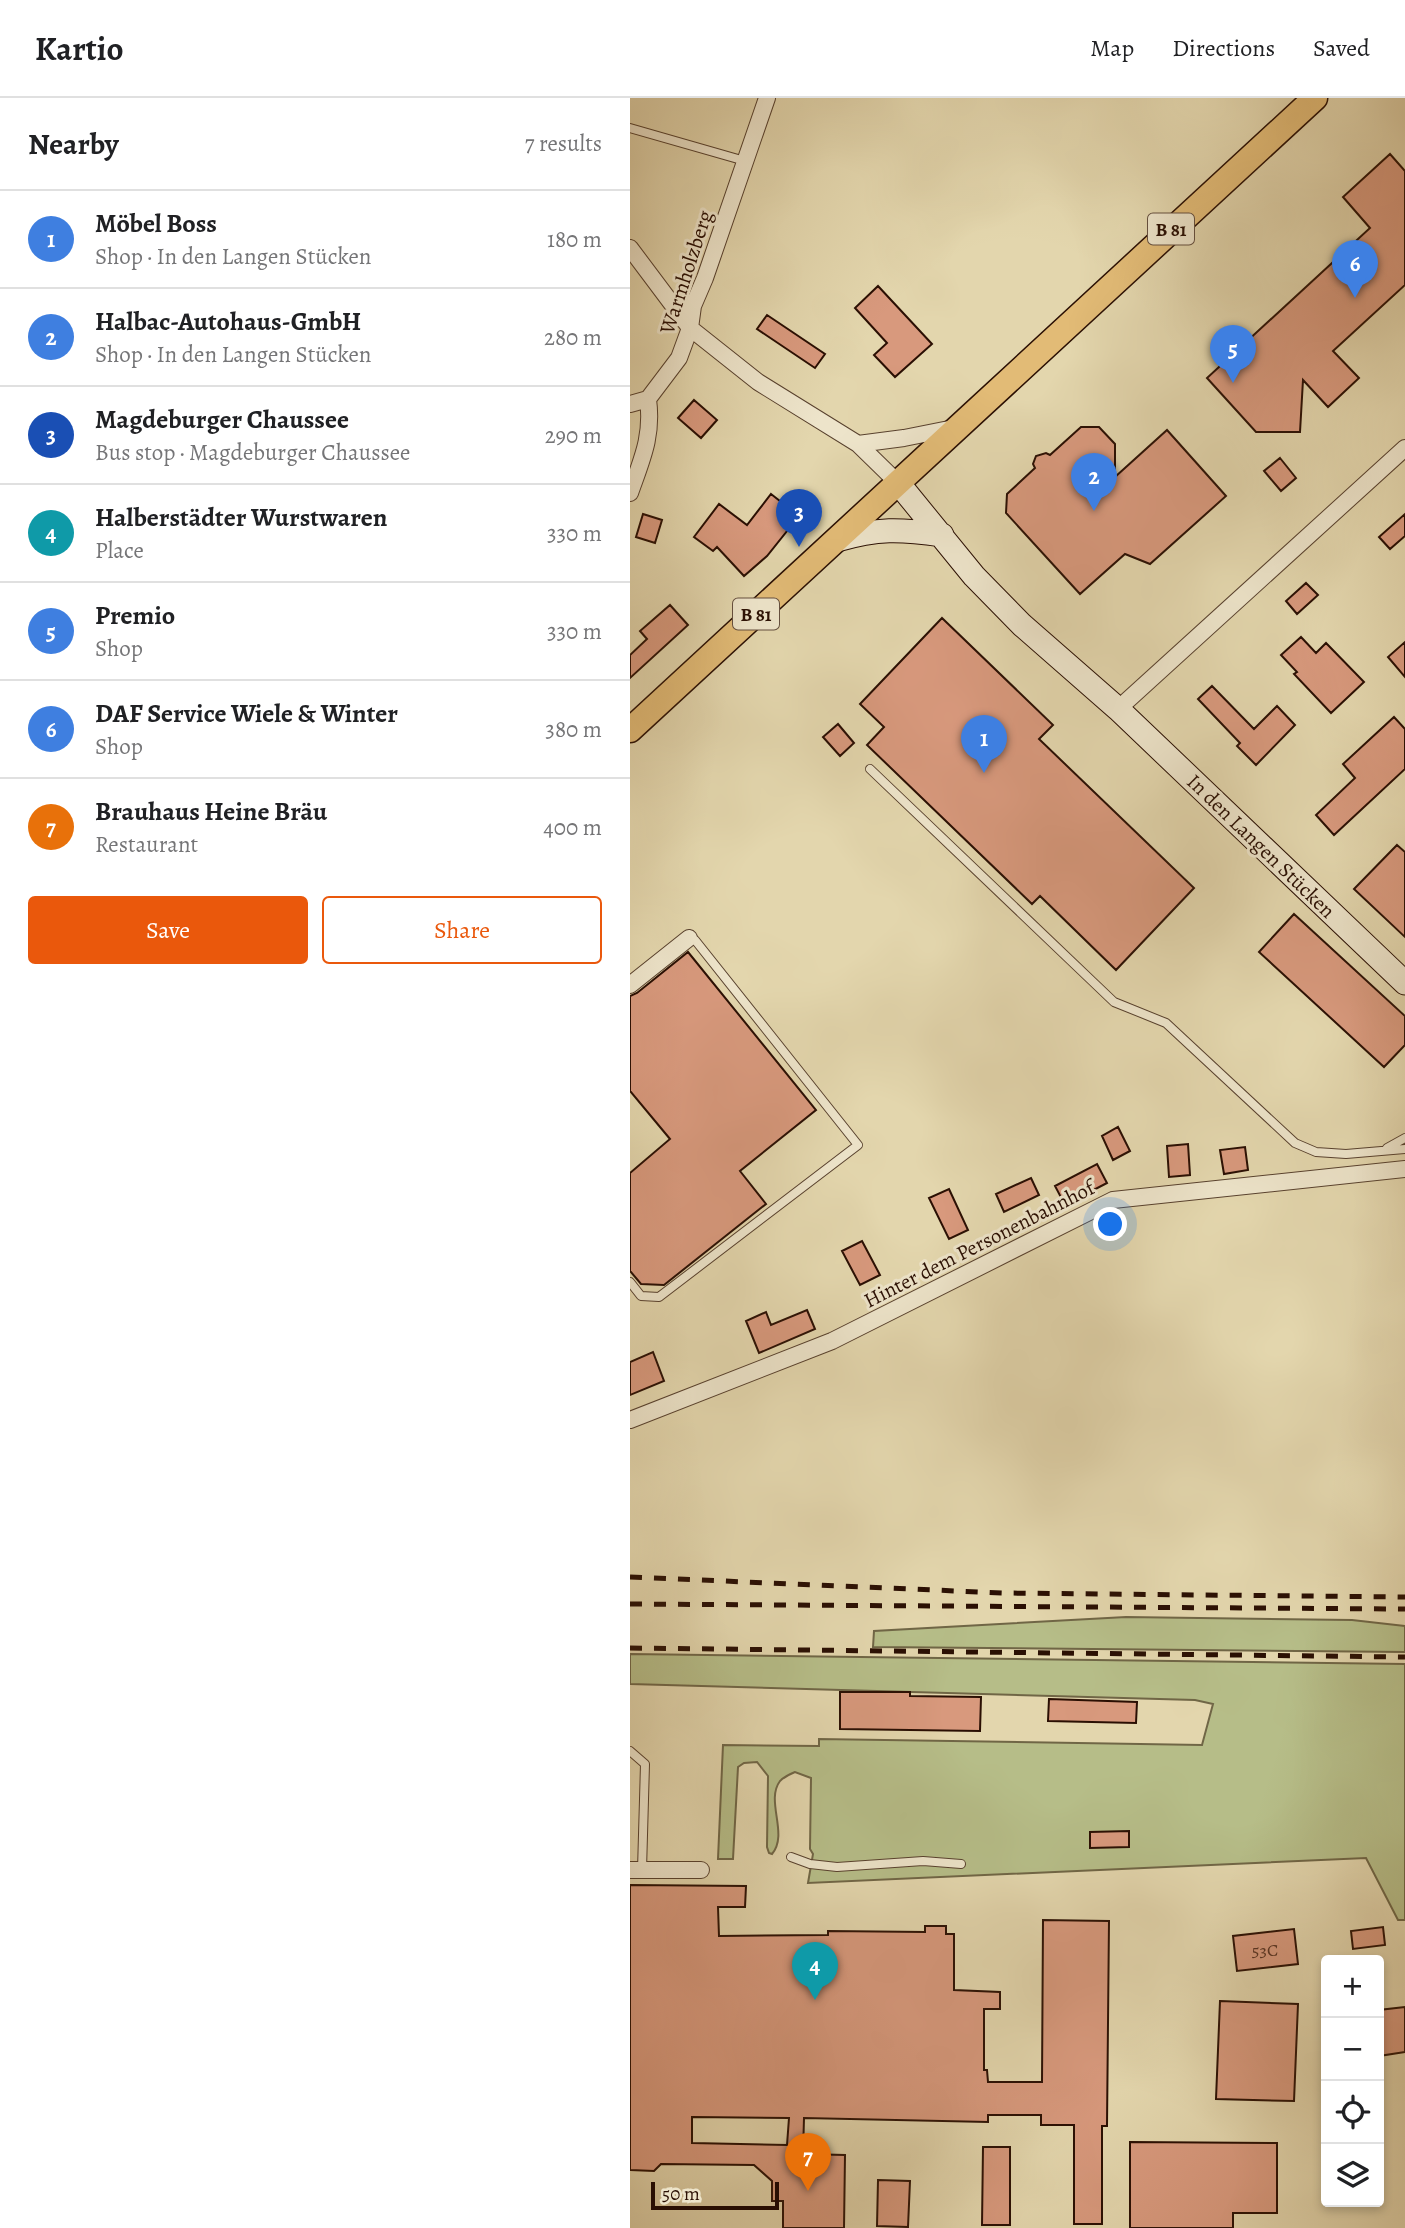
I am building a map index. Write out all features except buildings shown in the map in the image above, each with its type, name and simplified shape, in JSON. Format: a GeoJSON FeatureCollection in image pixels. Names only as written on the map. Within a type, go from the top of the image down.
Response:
{"type":"FeatureCollection","features":[{"type":"Feature","properties":{"kind":"main road","name":"B 81"},"geometry":{"type":"LineString","coordinates":[[630,730],[1315,98]]}},
{"type":"Feature","properties":{"kind":"street","name":"Warmholzberg"},"geometry":{"type":"LineString","coordinates":[[648,399],[679,358],[690,328],[693,306],[767,98]]}},
{"type":"Feature","properties":{"kind":"street"},"geometry":{"type":"LineString","coordinates":[[630,248],[690,328],[758,382],[858,444],[899,484]]}},
{"type":"Feature","properties":{"kind":"street"},"geometry":{"type":"LineString","coordinates":[[630,404],[648,399],[651,420],[648,443],[630,493]]}},
{"type":"Feature","properties":{"kind":"street"},"geometry":{"type":"LineString","coordinates":[[858,444],[960,427]]}},
{"type":"Feature","properties":{"kind":"street"},"geometry":{"type":"LineString","coordinates":[[1118,709],[1405,448]]}},
{"type":"Feature","properties":{"kind":"street","name":"In den Langen Stücken"},"geometry":{"type":"LineString","coordinates":[[899,484],[974,576],[1021,625],[1118,709],[1405,983]]}},
{"type":"Feature","properties":{"kind":"street"},"geometry":{"type":"LineString","coordinates":[[837,540],[890,529],[942,535]]}},
{"type":"Feature","properties":{"kind":"street"},"geometry":{"type":"LineString","coordinates":[[630,985],[689,938]]}},
{"type":"Feature","properties":{"kind":"street","name":"Hinter dem Personenbahnhof"},"geometry":{"type":"LineString","coordinates":[[630,1420],[832,1340],[1113,1200],[1405,1169]]}},
{"type":"Feature","properties":{"kind":"street"},"geometry":{"type":"LineString","coordinates":[[636,1870],[701,1870]]}},
{"type":"Feature","properties":{"kind":"lane"},"geometry":{"type":"LineString","coordinates":[[630,128],[746,161]]}},
{"type":"Feature","properties":{"kind":"lane"},"geometry":{"type":"LineString","coordinates":[[870,769],[1114,1002],[1167,1023],[1295,1143],[1316,1152],[1326,1153],[1405,1149]]}},
{"type":"Feature","properties":{"kind":"lane"},"geometry":{"type":"LineString","coordinates":[[630,1282],[641,1296],[659,1297],[858,1144],[695,940],[689,938]]}},
{"type":"Feature","properties":{"kind":"lane"},"geometry":{"type":"LineString","coordinates":[[1384,1150],[1405,1138]]}},
{"type":"Feature","properties":{"kind":"lane"},"geometry":{"type":"LineString","coordinates":[[630,1751],[645,1764],[636,1870]]}},
{"type":"Feature","properties":{"kind":"lane"},"geometry":{"type":"LineString","coordinates":[[791,1857],[810,1864],[837,1867],[923,1861],[961,1864]]}},
{"type":"Feature","properties":{"kind":"green space"},"geometry":{"type":"Polygon","coordinates":[[[1126,1617],[1352,1620],[1405,1626],[1405,1652],[873,1647],[874,1631],[1126,1617]]]}},
{"type":"Feature","properties":{"kind":"green space"},"geometry":{"type":"Polygon","coordinates":[[[630,1654],[1405,1664],[1405,1920],[1398,1920],[1366,1858],[808,1883],[813,1854],[810,1849],[811,1778],[795,1772],[780,1781],[775,1798],[778,1837],[772,1854],[767,1847],[768,1776],[757,1762],[744,1763],[738,1767],[733,1859],[718,1859],[723,1745],[819,1746],[819,1739],[1202,1745],[1213,1704],[1195,1700],[630,1684],[630,1654]]]}},
{"type":"Feature","properties":{"kind":"railway"},"geometry":{"type":"LineString","coordinates":[[630,1577],[1003,1593],[1405,1597]]}},
{"type":"Feature","properties":{"kind":"railway"},"geometry":{"type":"LineString","coordinates":[[630,1604],[1405,1609]]}},
{"type":"Feature","properties":{"kind":"railway"},"geometry":{"type":"LineString","coordinates":[[630,1648],[1405,1657]]}},
{"type":"Feature","properties":{"kind":"place","name":"DAF Service Wiele & Winter"},"geometry":{"type":"Point","coordinates":[1355,298]}},
{"type":"Feature","properties":{"kind":"place","name":"Premio"},"geometry":{"type":"Point","coordinates":[1233,383]}},
{"type":"Feature","properties":{"kind":"place","name":"Halbac-Autohaus-GmbH"},"geometry":{"type":"Point","coordinates":[1094,511]}},
{"type":"Feature","properties":{"kind":"place","name":"Magdeburger Chaussee"},"geometry":{"type":"Point","coordinates":[799,547]}},
{"type":"Feature","properties":{"kind":"place","name":"Möbel Boss"},"geometry":{"type":"Point","coordinates":[984,773]}},
{"type":"Feature","properties":{"kind":"place","name":"Halberstädter Wurstwaren"},"geometry":{"type":"Point","coordinates":[815,2000]}},
{"type":"Feature","properties":{"kind":"place","name":"Brauhaus Heine Bräu"},"geometry":{"type":"Point","coordinates":[808,2191]}}]}
